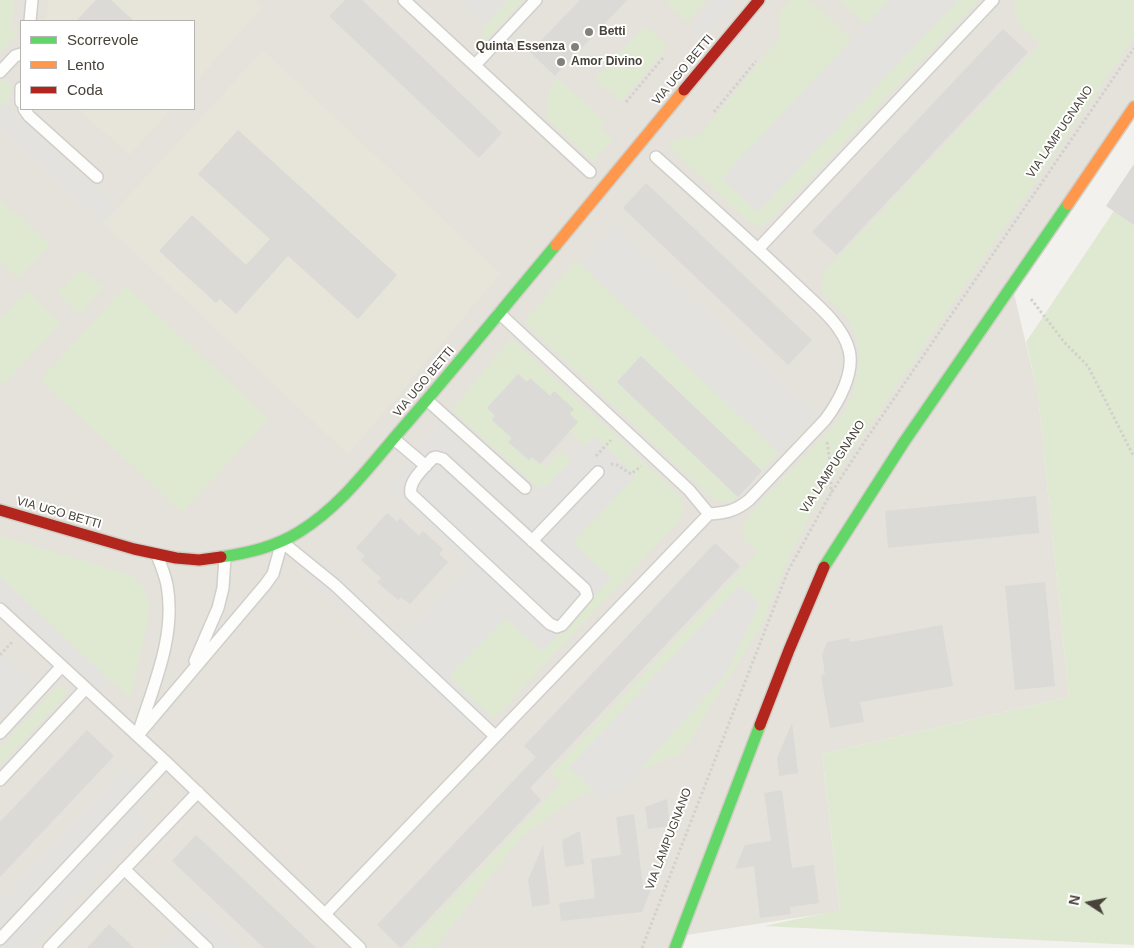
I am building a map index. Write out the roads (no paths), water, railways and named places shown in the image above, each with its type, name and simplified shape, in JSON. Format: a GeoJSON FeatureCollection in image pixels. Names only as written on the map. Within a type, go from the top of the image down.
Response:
{"type":"FeatureCollection","features":[{"type":"Feature","properties":{"kind":"street","name":"VIA UGO BETTI"},"geometry":{"type":"LineString","coordinates":[[0,510],[157,555],[199,560],[244,554],[282,542],[306,528],[334,506],[427,400],[759,0]]}},
{"type":"Feature","properties":{"kind":"street"},"geometry":{"type":"LineString","coordinates":[[675,948],[789,650],[822,571],[904,442],[1134,106]]}},
{"type":"Feature","properties":{"kind":"lane"},"geometry":{"type":"LineString","coordinates":[[30,20],[32,0]]}},
{"type":"Feature","properties":{"kind":"lane"},"geometry":{"type":"LineString","coordinates":[[404,0],[590,172]]}},
{"type":"Feature","properties":{"kind":"lane"},"geometry":{"type":"LineString","coordinates":[[475,65],[536,0]]}},
{"type":"Feature","properties":{"kind":"lane"},"geometry":{"type":"LineString","coordinates":[[758,249],[993,0]]}},
{"type":"Feature","properties":{"kind":"lane"},"geometry":{"type":"LineString","coordinates":[[0,72],[15,56],[20,54]]}},
{"type":"Feature","properties":{"kind":"lane"},"geometry":{"type":"LineString","coordinates":[[25,110],[97,177]]}},
{"type":"Feature","properties":{"kind":"lane"},"geometry":{"type":"LineString","coordinates":[[325,914],[709,514],[733,512],[741,507],[820,425],[835,406],[842,392],[849,364],[849,350],[840,331],[758,249],[656,156]]}},
{"type":"Feature","properties":{"kind":"lane"},"geometry":{"type":"LineString","coordinates":[[500,313],[689,490],[709,514]]}},
{"type":"Feature","properties":{"kind":"lane"},"geometry":{"type":"LineString","coordinates":[[427,400],[525,488]]}},
{"type":"Feature","properties":{"kind":"lane"},"geometry":{"type":"LineString","coordinates":[[394,438],[426,466]]}},
{"type":"Feature","properties":{"kind":"lane"},"geometry":{"type":"LineString","coordinates":[[436,457],[443,459],[585,588],[587,596],[562,625],[557,627],[550,624],[414,498],[410,487],[426,466],[436,457]]}},
{"type":"Feature","properties":{"kind":"lane"},"geometry":{"type":"LineString","coordinates":[[532,540],[598,472]]}},
{"type":"Feature","properties":{"kind":"lane"},"geometry":{"type":"LineString","coordinates":[[138,735],[265,585],[273,574],[282,542],[335,586],[495,736]]}},
{"type":"Feature","properties":{"kind":"lane"},"geometry":{"type":"LineString","coordinates":[[138,735],[162,662],[169,621],[167,584],[157,555]]}},
{"type":"Feature","properties":{"kind":"lane"},"geometry":{"type":"LineString","coordinates":[[187,676],[218,608],[223,588],[225,558]]}},
{"type":"Feature","properties":{"kind":"lane"},"geometry":{"type":"LineString","coordinates":[[0,609],[138,735],[360,948]]}},
{"type":"Feature","properties":{"kind":"lane"},"geometry":{"type":"LineString","coordinates":[[0,733],[62,666]]}},
{"type":"Feature","properties":{"kind":"lane"},"geometry":{"type":"LineString","coordinates":[[0,780],[86,688]]}},
{"type":"Feature","properties":{"kind":"lane"},"geometry":{"type":"LineString","coordinates":[[0,939],[166,762]]}},
{"type":"Feature","properties":{"kind":"lane"},"geometry":{"type":"LineString","coordinates":[[50,948],[198,792]]}},
{"type":"Feature","properties":{"kind":"lane"},"geometry":{"type":"LineString","coordinates":[[124,869],[199,945]]}},
{"type":"Feature","properties":{"kind":"place","name":"Betti"},"geometry":{"type":"Point","coordinates":[589,32]}},
{"type":"Feature","properties":{"kind":"place","name":"Quinta Essenza"},"geometry":{"type":"Point","coordinates":[575,47]}},
{"type":"Feature","properties":{"kind":"place","name":"Amor Divino"},"geometry":{"type":"Point","coordinates":[561,62]}}]}
